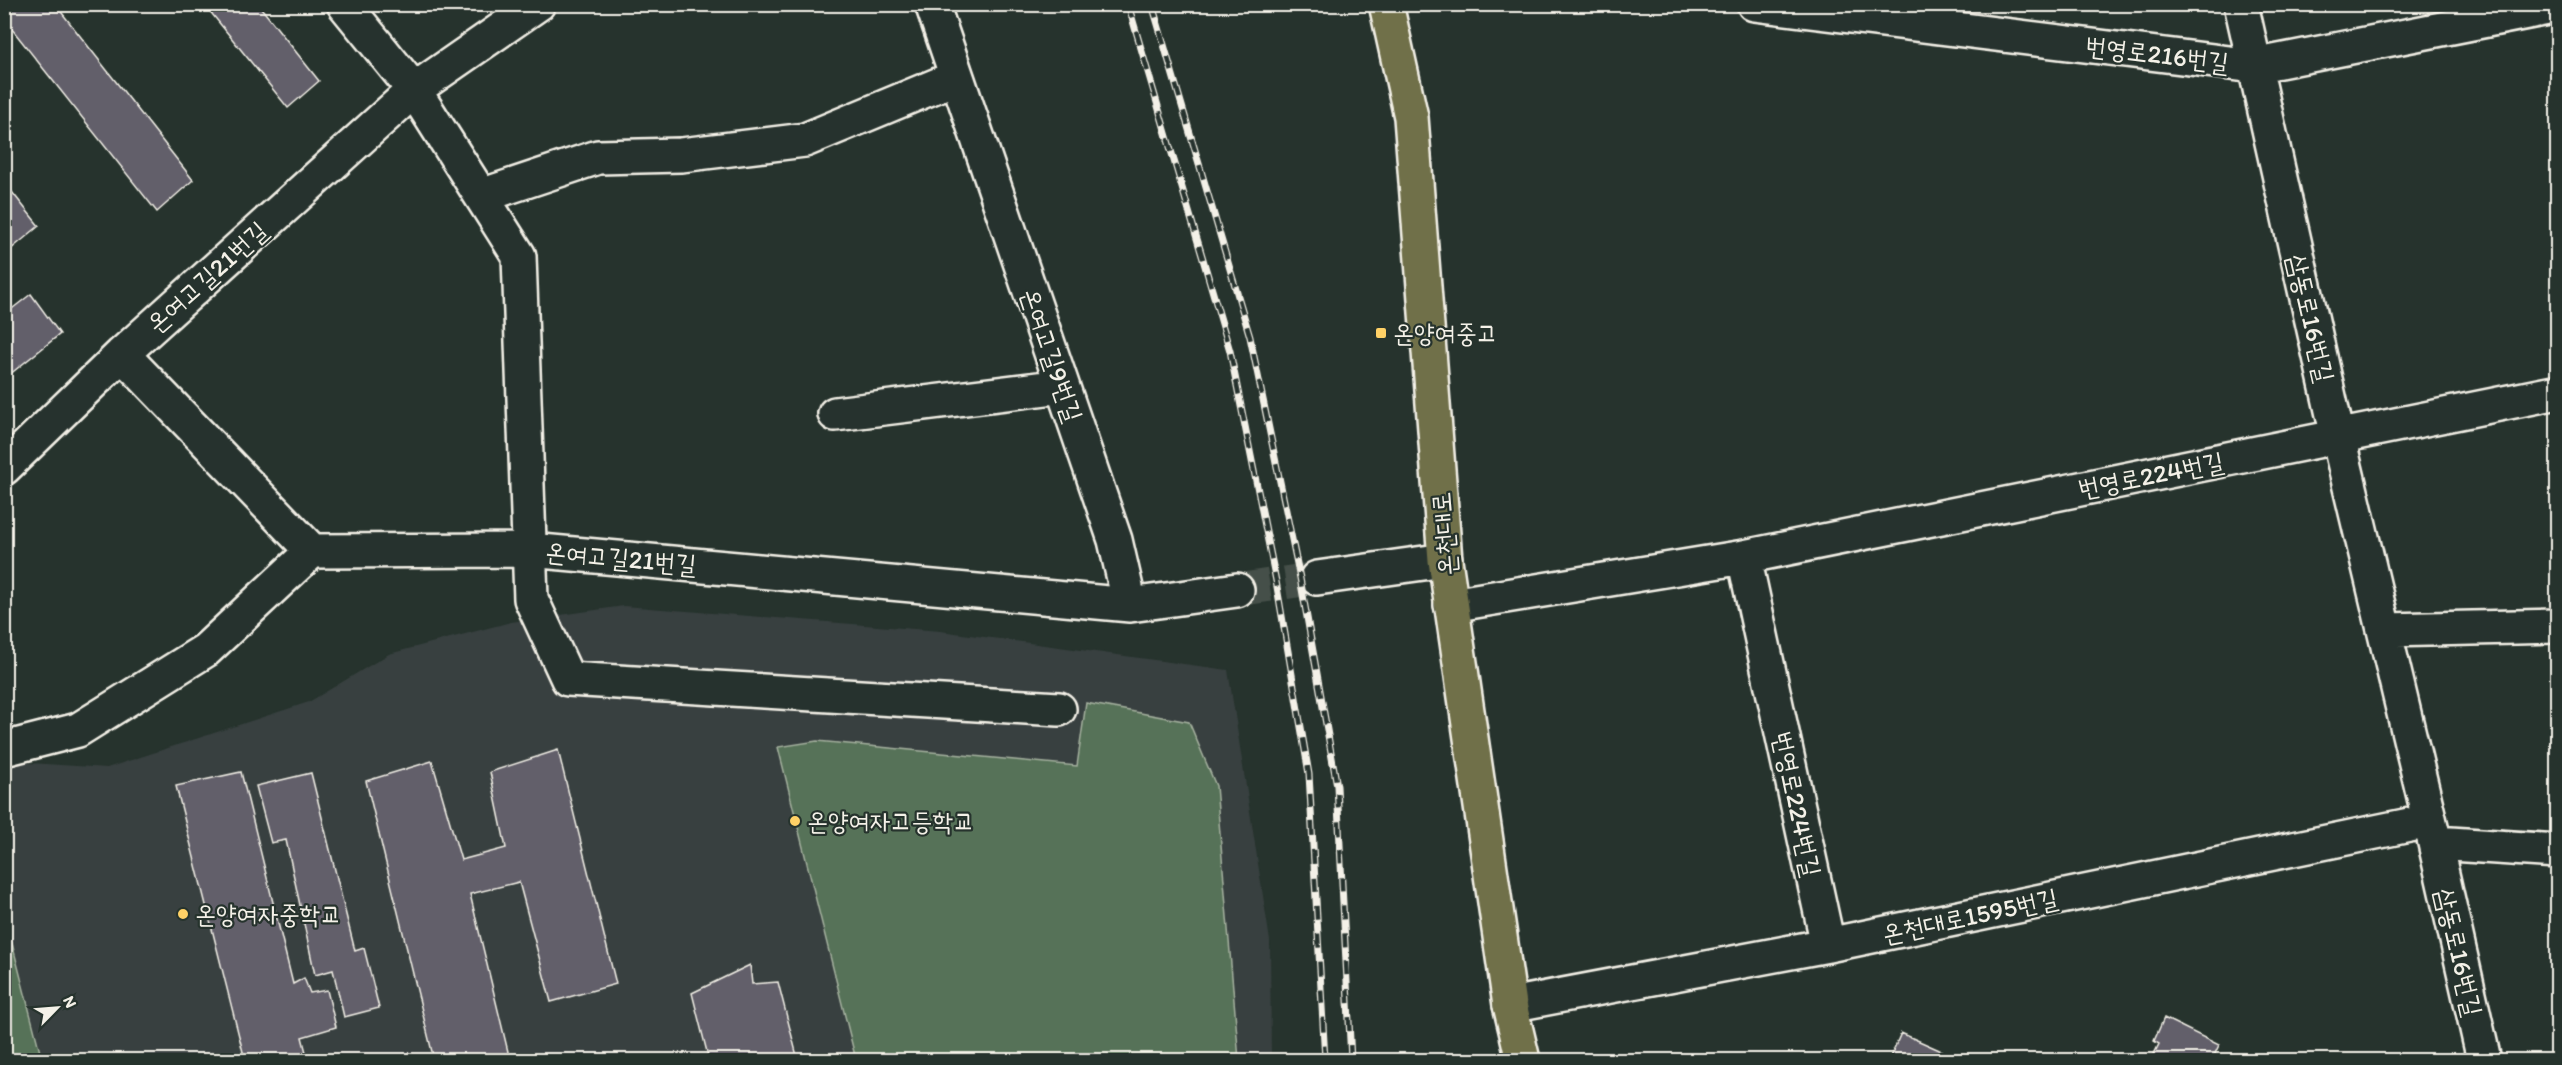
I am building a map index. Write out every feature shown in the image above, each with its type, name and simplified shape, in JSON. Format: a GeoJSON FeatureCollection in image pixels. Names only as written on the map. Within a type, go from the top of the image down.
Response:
{"type":"FeatureCollection","features":[{"type":"Feature","properties":{"kind":"main road","name":"온천대로"},"geometry":{"type":"LineString","coordinates":[[1386,4],[1411,117],[1451,605],[1510,1005],[1523,1060]]}},
{"type":"Feature","properties":{"kind":"street","name":"온여고길21번길"},"geometry":{"type":"LineString","coordinates":[[344,4],[414,90],[519,256],[530,550],[1130,605]]}},
{"type":"Feature","properties":{"kind":"street","name":"온여고길21번길"},"geometry":{"type":"LineString","coordinates":[[4,468],[122,354],[414,90],[538,4]]}},
{"type":"Feature","properties":{"kind":"street","name":"온여고길9번길"},"geometry":{"type":"LineString","coordinates":[[932,4],[1115,540],[1130,605]]}},
{"type":"Feature","properties":{"kind":"street","name":"번영로216번길"},"geometry":{"type":"LineString","coordinates":[[1754,4],[1916,14],[2254,66],[2444,16],[2558,6]]}},
{"type":"Feature","properties":{"kind":"street","name":"삼동로16번길"},"geometry":{"type":"LineString","coordinates":[[2241,4],[2338,437],[2484,1060]]}},
{"type":"Feature","properties":{"kind":"street"},"geometry":{"type":"LineString","coordinates":[[481,196],[598,157],[681,155],[804,140],[957,77]]}},
{"type":"Feature","properties":{"kind":"street"},"geometry":{"type":"LineString","coordinates":[[122,354],[312,551]]}},
{"type":"Feature","properties":{"kind":"street"},"geometry":{"type":"LineString","coordinates":[[836,414],[1062,386]]}},
{"type":"Feature","properties":{"kind":"street","name":"번영로224번길"},"geometry":{"type":"LineString","coordinates":[[1451,605],[1744,557],[2558,392]]}},
{"type":"Feature","properties":{"kind":"street"},"geometry":{"type":"LineString","coordinates":[[4,749],[78,730],[206,650],[312,551],[530,550],[531,599],[568,679],[1059,709]]}},
{"type":"Feature","properties":{"kind":"street","name":"번영로224번길"},"geometry":{"type":"LineString","coordinates":[[1744,557],[1828,945]]}},
{"type":"Feature","properties":{"kind":"street"},"geometry":{"type":"LineString","coordinates":[[1317,578],[1446,560]]}},
{"type":"Feature","properties":{"kind":"street"},"geometry":{"type":"LineString","coordinates":[[1130,605],[1237,590]]}},
{"type":"Feature","properties":{"kind":"street"},"geometry":{"type":"LineString","coordinates":[[2385,630],[2558,626]]}},
{"type":"Feature","properties":{"kind":"street"},"geometry":{"type":"LineString","coordinates":[[2432,832],[2558,851]]}},
{"type":"Feature","properties":{"kind":"street","name":"온천대로1595번길"},"geometry":{"type":"LineString","coordinates":[[1510,1005],[2432,832]]}},
{"type":"Feature","properties":{"kind":"shaded area","name":"온양여자고등학교"},"geometry":{"type":"Polygon","coordinates":[[[624,606],[940,631],[1228,670],[1270,941],[1271,1060],[5,1060],[4,766],[14,762],[107,768],[309,702],[389,654],[511,622],[624,606]]]}},
{"type":"Feature","properties":{"kind":"green space"},"geometry":{"type":"Polygon","coordinates":[[[1086,703],[1189,722],[1216,786],[1239,1060],[856,1060],[778,747],[817,741],[1077,766],[1086,703]]]}},
{"type":"Feature","properties":{"kind":"green space"},"geometry":{"type":"Polygon","coordinates":[[[5,916],[42,1060],[5,1060],[5,916]]]}},
{"type":"Feature","properties":{"kind":"building"},"geometry":{"type":"Polygon","coordinates":[[[4,4],[55,4],[193,180],[157,212],[4,19],[4,4]]]}},
{"type":"Feature","properties":{"kind":"building"},"geometry":{"type":"Polygon","coordinates":[[[204,4],[258,4],[319,81],[288,108],[204,4]]]}},
{"type":"Feature","properties":{"kind":"building"},"geometry":{"type":"Polygon","coordinates":[[[4,182],[39,226],[4,255],[4,182]]]}},
{"type":"Feature","properties":{"kind":"building"},"geometry":{"type":"Polygon","coordinates":[[[31,294],[60,334],[4,379],[4,315],[31,294]]]}},
{"type":"Feature","properties":{"kind":"building"},"geometry":{"type":"Polygon","coordinates":[[[558,750],[616,984],[551,1002],[519,882],[470,894],[510,1060],[434,1060],[366,781],[432,761],[461,860],[506,848],[490,772],[558,750]]]}},
{"type":"Feature","properties":{"kind":"building"},"geometry":{"type":"Polygon","coordinates":[[[241,772],[293,984],[304,978],[310,993],[327,990],[336,1027],[302,1037],[308,1060],[245,1060],[176,786],[241,772]]]}},
{"type":"Feature","properties":{"kind":"building"},"geometry":{"type":"Polygon","coordinates":[[[311,773],[355,951],[364,948],[379,1008],[344,1017],[333,970],[315,975],[286,840],[271,843],[256,786],[311,773]]]}},
{"type":"Feature","properties":{"kind":"building"},"geometry":{"type":"Polygon","coordinates":[[[750,965],[752,984],[778,982],[798,1060],[709,1060],[692,993],[750,965]]]}},
{"type":"Feature","properties":{"kind":"building"},"geometry":{"type":"Polygon","coordinates":[[[2164,1018],[2219,1045],[2212,1060],[2151,1060],[2159,1044],[2154,1041],[2164,1018]]]}},
{"type":"Feature","properties":{"kind":"building"},"geometry":{"type":"Polygon","coordinates":[[[1901,1033],[1962,1060],[1889,1060],[1901,1033]]]}},
{"type":"Feature","properties":{"kind":"tunnel"},"geometry":{"type":"LineString","coordinates":[[1237,590],[1317,578]]}},
{"type":"Feature","properties":{"kind":"railway"},"geometry":{"type":"LineString","coordinates":[[1128,4],[1230,351],[1276,581],[1309,774],[1325,1060]]}},
{"type":"Feature","properties":{"kind":"railway"},"geometry":{"type":"LineString","coordinates":[[1152,4],[1250,337],[1300,578],[1337,786],[1351,1060]]}},
{"type":"Feature","properties":{"kind":"place","name":"온양여중고"},"geometry":{"type":"Point","coordinates":[1381,333]}},
{"type":"Feature","properties":{"kind":"place","name":"온양여자고등학교"},"geometry":{"type":"Point","coordinates":[795,821]}},
{"type":"Feature","properties":{"kind":"place","name":"온양여자중학교"},"geometry":{"type":"Point","coordinates":[183,914]}}]}
